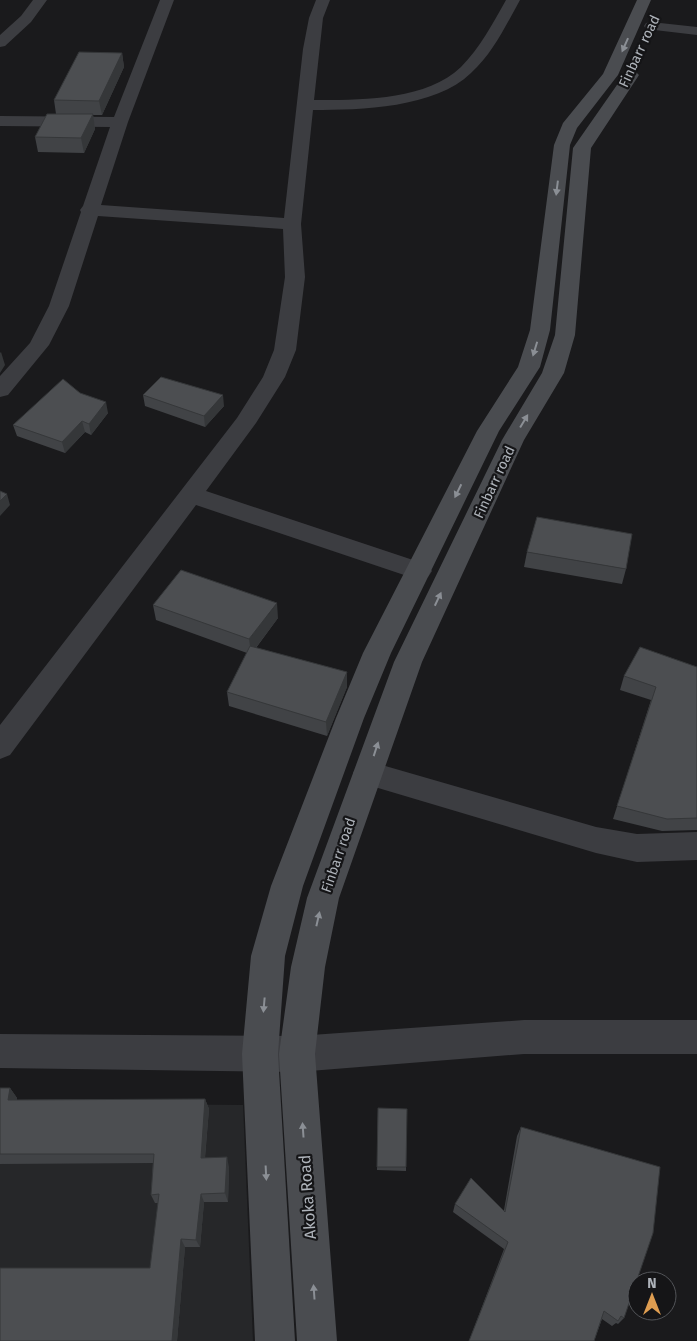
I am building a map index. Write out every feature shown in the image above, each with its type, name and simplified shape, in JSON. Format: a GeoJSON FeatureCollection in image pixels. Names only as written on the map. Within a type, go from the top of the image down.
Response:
{"type":"FeatureCollection","features":[{"type":"Feature","properties":{"kind":"main road","name":"Finbarr road"},"geometry":{"type":"LineString","coordinates":[[275,1341],[260,1054],[268,956],[287,886],[350,718],[378,652],[488,431],[529,367],[540,330],[562,145],[570,127],[610,76],[644,0]]}},
{"type":"Feature","properties":{"kind":"main road","name":"Finbarr road"},"geometry":{"type":"LineString","coordinates":[[297,1054],[308,966],[323,898],[383,728],[408,662],[513,440],[553,373],[565,335],[582,148],[591,131],[605,116],[629,80],[662,0]]}},
{"type":"Feature","properties":{"kind":"main road","name":"Akoka Road"},"geometry":{"type":"LineString","coordinates":[[297,1054],[318,1341]]}},
{"type":"Feature","properties":{"kind":"street"},"geometry":{"type":"LineString","coordinates":[[0,44],[26,19],[40,0]]}},
{"type":"Feature","properties":{"kind":"street"},"geometry":{"type":"LineString","coordinates":[[0,390],[39,345],[59,306],[89,210],[120,122],[167,0]]}},
{"type":"Feature","properties":{"kind":"street"},"geometry":{"type":"LineString","coordinates":[[0,747],[245,424],[274,377],[285,350],[295,276],[292,224],[311,49],[316,18],[323,0]]}},
{"type":"Feature","properties":{"kind":"street"},"geometry":{"type":"LineString","coordinates":[[305,105],[384,104],[414,97],[441,85],[465,72],[476,60],[513,0]]}},
{"type":"Feature","properties":{"kind":"street"},"geometry":{"type":"LineString","coordinates":[[651,26],[697,32]]}},
{"type":"Feature","properties":{"kind":"street"},"geometry":{"type":"LineString","coordinates":[[0,121],[120,122]]}},
{"type":"Feature","properties":{"kind":"street"},"geometry":{"type":"LineString","coordinates":[[89,210],[292,224]]}},
{"type":"Feature","properties":{"kind":"street"},"geometry":{"type":"LineString","coordinates":[[191,495],[419,571]]}},
{"type":"Feature","properties":{"kind":"street"},"geometry":{"type":"LineString","coordinates":[[368,773],[421,787],[596,840],[637,848],[697,846]]}},
{"type":"Feature","properties":{"kind":"street"},"geometry":{"type":"LineString","coordinates":[[0,1050],[297,1054],[524,1037],[697,1037]]}},
{"type":"Feature","properties":{"kind":"shaded area"},"geometry":{"type":"Polygon","coordinates":[[[0,1103],[243,1105],[253,1341],[0,1341],[0,1103]]]}},
{"type":"Feature","properties":{"kind":"building"},"geometry":{"type":"Polygon","coordinates":[[[79,52],[122,53],[99,101],[54,100],[79,52]]]}},
{"type":"Feature","properties":{"kind":"building"},"geometry":{"type":"Polygon","coordinates":[[[47,114],[93,114],[81,138],[35,137],[47,114]]]}},
{"type":"Feature","properties":{"kind":"building"},"geometry":{"type":"Polygon","coordinates":[[[161,377],[223,395],[204,416],[143,395],[161,377]]]}},
{"type":"Feature","properties":{"kind":"building"},"geometry":{"type":"Polygon","coordinates":[[[63,379],[80,393],[106,402],[89,424],[82,421],[62,442],[13,425],[63,379]]]}},
{"type":"Feature","properties":{"kind":"building"},"geometry":{"type":"Polygon","coordinates":[[[0,491],[7,494],[0,501],[0,491]]]}},
{"type":"Feature","properties":{"kind":"building"},"geometry":{"type":"Polygon","coordinates":[[[537,517],[632,534],[626,569],[527,552],[537,517]]]}},
{"type":"Feature","properties":{"kind":"building"},"geometry":{"type":"Polygon","coordinates":[[[181,570],[277,603],[249,639],[153,605],[181,570]]]}},
{"type":"Feature","properties":{"kind":"building"},"geometry":{"type":"Polygon","coordinates":[[[250,646],[347,672],[326,722],[227,692],[250,646]]]}},
{"type":"Feature","properties":{"kind":"building"},"geometry":{"type":"Polygon","coordinates":[[[640,647],[697,667],[697,818],[667,819],[617,806],[656,687],[624,676],[640,647]]]}},
{"type":"Feature","properties":{"kind":"building"},"geometry":{"type":"Polygon","coordinates":[[[0,1088],[10,1088],[8,1100],[205,1099],[201,1158],[227,1157],[225,1193],[201,1194],[196,1240],[181,1239],[172,1341],[0,1341],[0,1268],[150,1268],[159,1194],[151,1195],[154,1154],[0,1154],[0,1088]]]}},
{"type":"Feature","properties":{"kind":"building"},"geometry":{"type":"Polygon","coordinates":[[[378,1108],[407,1109],[406,1167],[377,1167],[378,1108]]]}},
{"type":"Feature","properties":{"kind":"building"},"geometry":{"type":"Polygon","coordinates":[[[521,1127],[660,1167],[653,1233],[640,1271],[627,1271],[627,1309],[624,1318],[621,1316],[618,1321],[604,1311],[594,1341],[469,1341],[508,1242],[455,1204],[471,1178],[505,1212],[521,1127]]]}}]}
